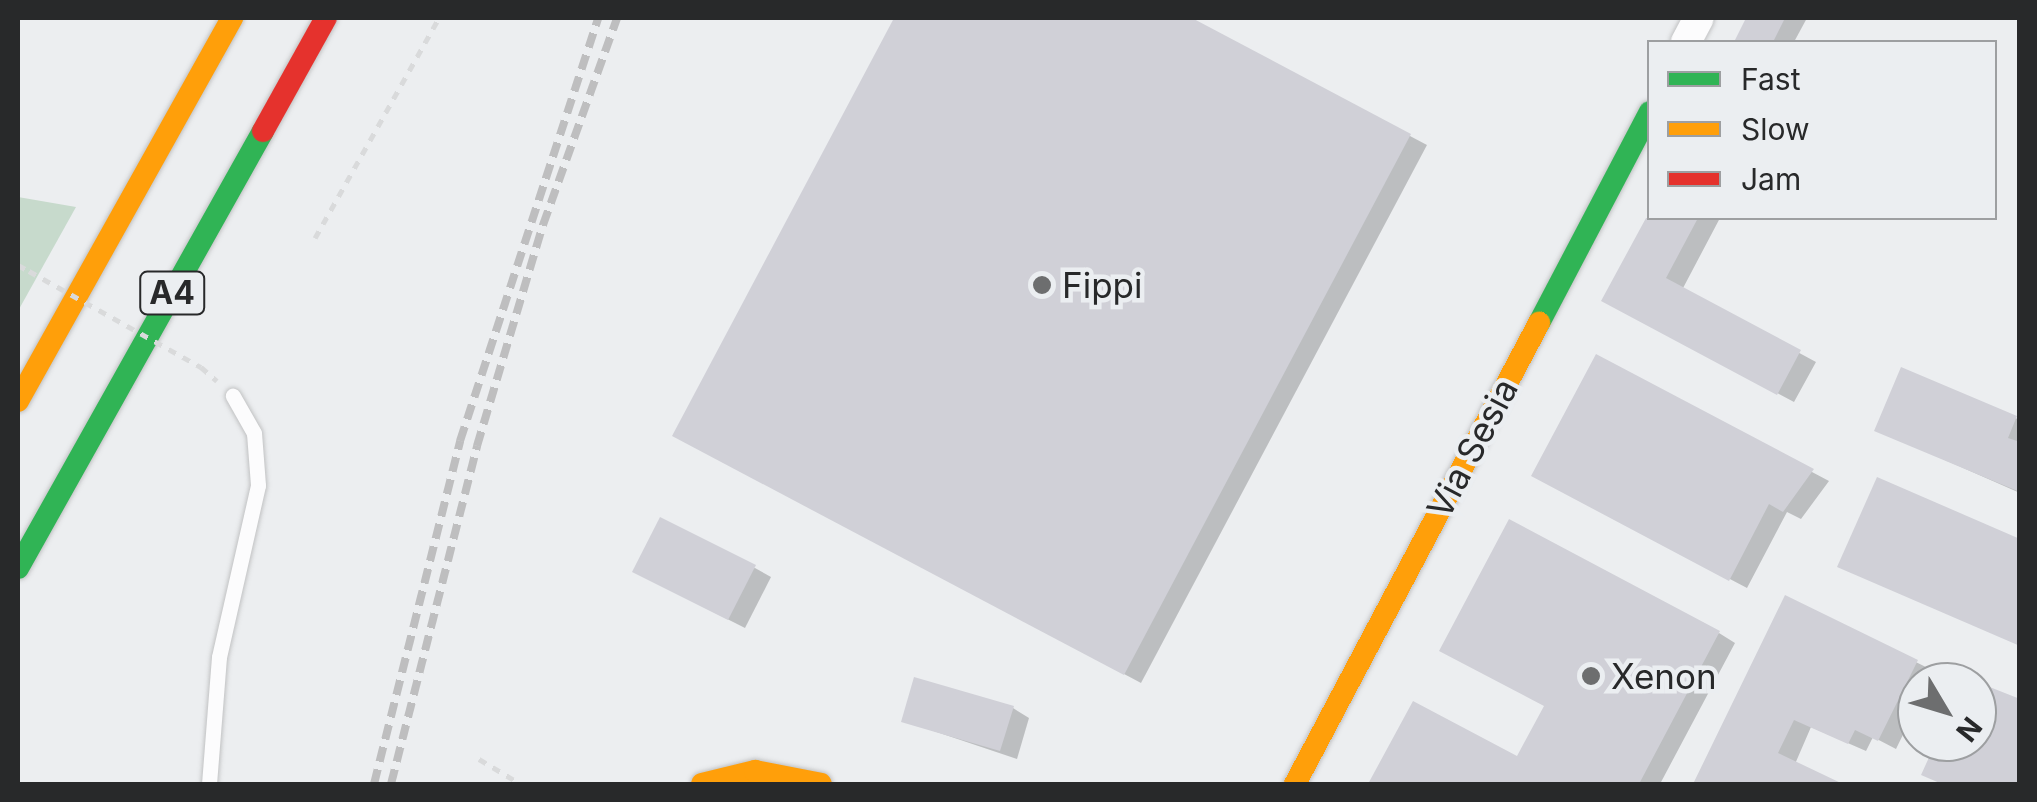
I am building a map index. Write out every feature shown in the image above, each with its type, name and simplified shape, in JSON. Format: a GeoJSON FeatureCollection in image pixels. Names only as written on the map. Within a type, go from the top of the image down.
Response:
{"type":"FeatureCollection","features":[{"type":"Feature","properties":{"kind":"main road","name":"A4"},"geometry":{"type":"LineString","coordinates":[[18,402],[232,18]]}},
{"type":"Feature","properties":{"kind":"main road","name":"A4"},"geometry":{"type":"LineString","coordinates":[[18,568],[326,18]]}},
{"type":"Feature","properties":{"kind":"main road","name":"Via Sesia"},"geometry":{"type":"LineString","coordinates":[[1295,784],[1647,118]]}},
{"type":"Feature","properties":{"kind":"main road"},"geometry":{"type":"LineString","coordinates":[[702,784],[756,771],[821,784]]}},
{"type":"Feature","properties":{"kind":"street"},"geometry":{"type":"LineString","coordinates":[[1687,40],[1700,18]]}},
{"type":"Feature","properties":{"kind":"lane"},"geometry":{"type":"LineString","coordinates":[[210,784],[218,657],[258,485],[254,433],[233,396]]}},
{"type":"Feature","properties":{"kind":"path"},"geometry":{"type":"LineString","coordinates":[[314,238],[439,18]]}},
{"type":"Feature","properties":{"kind":"path"},"geometry":{"type":"LineString","coordinates":[[18,265],[200,368]]}},
{"type":"Feature","properties":{"kind":"path"},"geometry":{"type":"LineString","coordinates":[[479,760],[521,784]]}},
{"type":"Feature","properties":{"kind":"green space"},"geometry":{"type":"Polygon","coordinates":[[[18,197],[76,207],[18,311],[18,197]]]}},
{"type":"Feature","properties":{"kind":"building","name":"Fippi"},"geometry":{"type":"Polygon","coordinates":[[[894,18],[1192,18],[1411,134],[1124,675],[672,436],[894,18]]]}},
{"type":"Feature","properties":{"kind":"building"},"geometry":{"type":"Polygon","coordinates":[[[1746,18],[1785,18],[1774,40],[1735,40],[1746,18]]]}},
{"type":"Feature","properties":{"kind":"building"},"geometry":{"type":"Polygon","coordinates":[[[1646,218],[1697,220],[1666,278],[1801,350],[1777,395],[1601,301],[1646,218]]]}},
{"type":"Feature","properties":{"kind":"building"},"geometry":{"type":"Polygon","coordinates":[[[1596,354],[1814,469],[1783,512],[1769,504],[1729,581],[1531,476],[1596,354]]]}},
{"type":"Feature","properties":{"kind":"building"},"geometry":{"type":"Polygon","coordinates":[[[1901,367],[2017,416],[2008,438],[2020,442],[2020,492],[1874,431],[1901,367]]]}},
{"type":"Feature","properties":{"kind":"building"},"geometry":{"type":"Polygon","coordinates":[[[1877,477],[2020,539],[2020,646],[1837,567],[1877,477]]]}},
{"type":"Feature","properties":{"kind":"building"},"geometry":{"type":"Polygon","coordinates":[[[660,517],[756,565],[728,620],[632,572],[660,517]]]}},
{"type":"Feature","properties":{"kind":"building","name":"Xenon"},"geometry":{"type":"Polygon","coordinates":[[[1509,519],[1720,631],[1639,784],[1368,784],[1413,701],[1517,756],[1544,706],[1439,651],[1509,519]]]}},
{"type":"Feature","properties":{"kind":"building"},"geometry":{"type":"Polygon","coordinates":[[[1785,595],[1918,660],[1897,662],[1897,703],[1878,741],[1855,730],[1848,744],[1794,720],[1778,753],[1843,784],[1693,784],[1785,595]]]}},
{"type":"Feature","properties":{"kind":"building"},"geometry":{"type":"Polygon","coordinates":[[[914,677],[1014,706],[1000,751],[901,722],[914,677]]]}},
{"type":"Feature","properties":{"kind":"building"},"geometry":{"type":"Polygon","coordinates":[[[1997,690],[2020,699],[2020,784],[1942,784],[1921,775],[1927,762],[1997,762],[1997,690]]]}},
{"type":"Feature","properties":{"kind":"railway"},"geometry":{"type":"LineString","coordinates":[[374,784],[460,441],[598,18]]}},
{"type":"Feature","properties":{"kind":"railway"},"geometry":{"type":"LineString","coordinates":[[391,784],[477,446],[543,225],[617,18]]}},
{"type":"Feature","properties":{"kind":"traffic: fast"},"geometry":{"type":"LineString","coordinates":[[1539,323],[1647,118]]}},
{"type":"Feature","properties":{"kind":"traffic: fast"},"geometry":{"type":"LineString","coordinates":[[18,568],[263,131]]}},
{"type":"Feature","properties":{"kind":"traffic: slow"},"geometry":{"type":"LineString","coordinates":[[18,401],[232,18]]}},
{"type":"Feature","properties":{"kind":"traffic: slow"},"geometry":{"type":"LineString","coordinates":[[1295,784],[1539,323]]}},
{"type":"Feature","properties":{"kind":"traffic: slow"},"geometry":{"type":"LineString","coordinates":[[702,784],[755,771],[821,784]]}},
{"type":"Feature","properties":{"kind":"traffic: jam"},"geometry":{"type":"LineString","coordinates":[[263,131],[326,18]]}},
{"type":"Feature","properties":{"kind":"place","name":"Fippi"},"geometry":{"type":"Point","coordinates":[1042,285]}},
{"type":"Feature","properties":{"kind":"place","name":"Xenon"},"geometry":{"type":"Point","coordinates":[1591,676]}}]}
